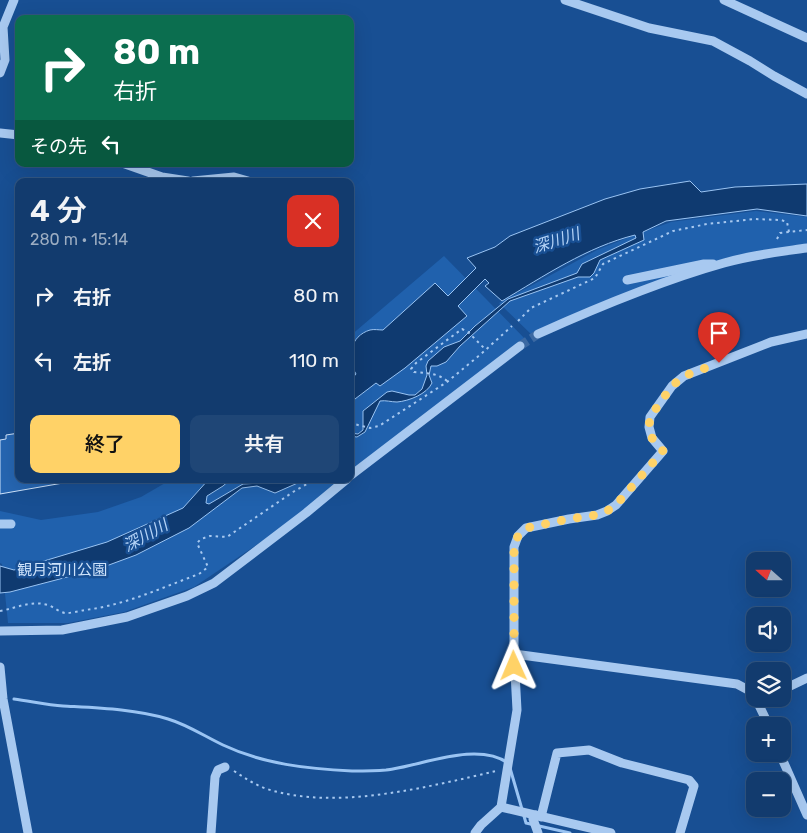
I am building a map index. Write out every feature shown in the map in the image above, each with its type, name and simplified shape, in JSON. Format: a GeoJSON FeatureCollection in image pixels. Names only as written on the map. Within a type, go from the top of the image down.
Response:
{"type":"FeatureCollection","features":[{"type":"Feature","properties":{"kind":"street"},"geometry":{"type":"LineString","coordinates":[[0,72],[5,60],[1,27],[14,0]]}},
{"type":"Feature","properties":{"kind":"street"},"geometry":{"type":"LineString","coordinates":[[565,0],[649,28],[713,41],[807,94]]}},
{"type":"Feature","properties":{"kind":"street"},"geometry":{"type":"LineString","coordinates":[[724,0],[807,38]]}},
{"type":"Feature","properties":{"kind":"street"},"geometry":{"type":"LineString","coordinates":[[0,133],[15,135]]}},
{"type":"Feature","properties":{"kind":"street"},"geometry":{"type":"LineString","coordinates":[[134,167],[168,178]]}},
{"type":"Feature","properties":{"kind":"street"},"geometry":{"type":"LineString","coordinates":[[224,178],[238,178]]}},
{"type":"Feature","properties":{"kind":"street"},"geometry":{"type":"LineString","coordinates":[[538,334],[638,291],[714,266],[766,254],[807,248]]}},
{"type":"Feature","properties":{"kind":"street"},"geometry":{"type":"LineString","coordinates":[[627,280],[704,264],[714,266]]}},
{"type":"Feature","properties":{"kind":"street"},"geometry":{"type":"LineString","coordinates":[[475,833],[501,807],[516,710],[514,547],[518,536],[526,528],[596,515],[616,505],[663,451],[652,438],[649,427],[650,417],[672,386],[684,376],[771,342],[807,334]]}},
{"type":"Feature","properties":{"kind":"street"},"geometry":{"type":"LineString","coordinates":[[354,473],[520,346]]}},
{"type":"Feature","properties":{"kind":"street"},"geometry":{"type":"LineString","coordinates":[[0,631],[62,630],[127,617],[187,596],[214,583],[342,483]]}},
{"type":"Feature","properties":{"kind":"street"},"geometry":{"type":"LineString","coordinates":[[0,524],[11,524]]}},
{"type":"Feature","properties":{"kind":"street"},"geometry":{"type":"LineString","coordinates":[[514,654],[737,684],[746,689]]}},
{"type":"Feature","properties":{"kind":"street"},"geometry":{"type":"LineString","coordinates":[[0,668],[3,699],[28,833]]}},
{"type":"Feature","properties":{"kind":"street"},"geometry":{"type":"LineString","coordinates":[[791,686],[807,678]]}},
{"type":"Feature","properties":{"kind":"street"},"geometry":{"type":"LineString","coordinates":[[538,833],[533,819],[538,816],[557,754],[590,750],[622,763],[689,780],[694,786],[680,833]]}},
{"type":"Feature","properties":{"kind":"street"},"geometry":{"type":"LineString","coordinates":[[784,762],[807,815]]}},
{"type":"Feature","properties":{"kind":"street"},"geometry":{"type":"LineString","coordinates":[[211,833],[215,776],[218,770],[225,767]]}},
{"type":"Feature","properties":{"kind":"street"},"geometry":{"type":"LineString","coordinates":[[501,807],[611,833]]}},
{"type":"Feature","properties":{"kind":"path"},"geometry":{"type":"LineString","coordinates":[[518,321],[531,308],[595,278],[603,264],[673,231],[707,224],[755,219],[787,222],[789,232]]}},
{"type":"Feature","properties":{"kind":"path"},"geometry":{"type":"LineString","coordinates":[[777,239],[780,233],[807,230]]}},
{"type":"Feature","properties":{"kind":"path"},"geometry":{"type":"LineString","coordinates":[[354,424],[368,428],[379,426],[447,382],[512,326]]}},
{"type":"Feature","properties":{"kind":"path"},"geometry":{"type":"LineString","coordinates":[[447,382],[430,373],[414,372],[411,369],[413,365],[462,329],[468,332],[486,350]]}},
{"type":"Feature","properties":{"kind":"path"},"geometry":{"type":"LineString","coordinates":[[0,611],[22,604],[36,603],[47,605],[64,613],[104,608],[123,603],[199,574],[208,567],[198,543],[201,539],[210,536],[227,537],[308,483]]}},
{"type":"Feature","properties":{"kind":"path"},"geometry":{"type":"LineString","coordinates":[[225,767],[268,789],[314,797],[375,794],[438,784],[506,769]]}},
{"type":"Feature","properties":{"kind":"green space"},"geometry":{"type":"Polygon","coordinates":[[[756,211],[807,217],[807,244],[726,259],[540,331],[533,336],[499,303],[597,250],[671,222],[756,211]]]}},
{"type":"Feature","properties":{"kind":"green space"},"geometry":{"type":"Polygon","coordinates":[[[444,256],[526,340],[354,469],[354,333],[444,256]]]}},
{"type":"Feature","properties":{"kind":"green space","name":"観月河川公園"},"geometry":{"type":"Polygon","coordinates":[[[165,483],[337,483],[286,525],[194,587],[124,612],[68,623],[8,623],[2,564],[0,563],[0,511],[41,520],[98,512],[141,497],[165,483]]]}},
{"type":"Feature","properties":{"kind":"water","name":"深川川"},"geometry":{"type":"Polygon","coordinates":[[[690,181],[701,192],[735,187],[807,184],[807,216],[757,209],[666,221],[643,232],[644,240],[600,260],[590,277],[578,277],[510,301],[460,346],[446,362],[437,366],[431,366],[429,375],[432,383],[430,387],[417,396],[402,401],[380,401],[365,432],[357,437],[354,437],[354,434],[358,434],[363,430],[363,411],[387,392],[392,391],[415,395],[422,389],[427,375],[426,366],[428,361],[444,347],[460,341],[508,299],[577,273],[582,264],[636,238],[635,235],[617,240],[583,255],[550,272],[502,301],[485,286],[489,283],[485,279],[458,306],[467,316],[405,368],[380,386],[376,383],[354,400],[354,376],[356,374],[354,370],[354,342],[358,337],[372,330],[383,330],[435,283],[448,296],[476,268],[467,258],[495,247],[510,236],[605,199],[640,189],[690,181]]]}},
{"type":"Feature","properties":{"kind":"water","name":"深川川"},"geometry":{"type":"Polygon","coordinates":[[[205,483],[226,483],[207,496],[206,503],[209,504],[243,484],[298,483],[275,493],[257,486],[242,488],[189,528],[136,555],[98,569],[0,593],[0,566],[14,570],[107,542],[183,508],[205,483]]]}},
{"type":"Feature","properties":{"kind":"building"},"geometry":{"type":"Polygon","coordinates":[[[15,434],[15,483],[63,483],[0,494],[0,440],[6,439],[6,435],[15,434]]]}},
{"type":"Feature","properties":{"kind":"waterway"},"geometry":{"type":"LineString","coordinates":[[14,699],[57,705],[129,711],[168,719],[223,745],[254,757],[302,767],[352,771],[382,770],[465,754],[495,757],[508,763]]}},
{"type":"Feature","properties":{"kind":"waterway"},"geometry":{"type":"LineString","coordinates":[[510,768],[526,823],[570,833]]}},
{"type":"Feature","properties":{"kind":"tunnel"},"geometry":{"type":"LineString","coordinates":[[520,346],[538,334]]}},
{"type":"Feature","properties":{"kind":"route"},"geometry":{"type":"LineString","coordinates":[[514,666],[514,547],[518,536],[526,528],[596,515],[616,505],[663,451],[652,438],[649,427],[650,417],[672,386],[684,376],[719,363]]}}]}
